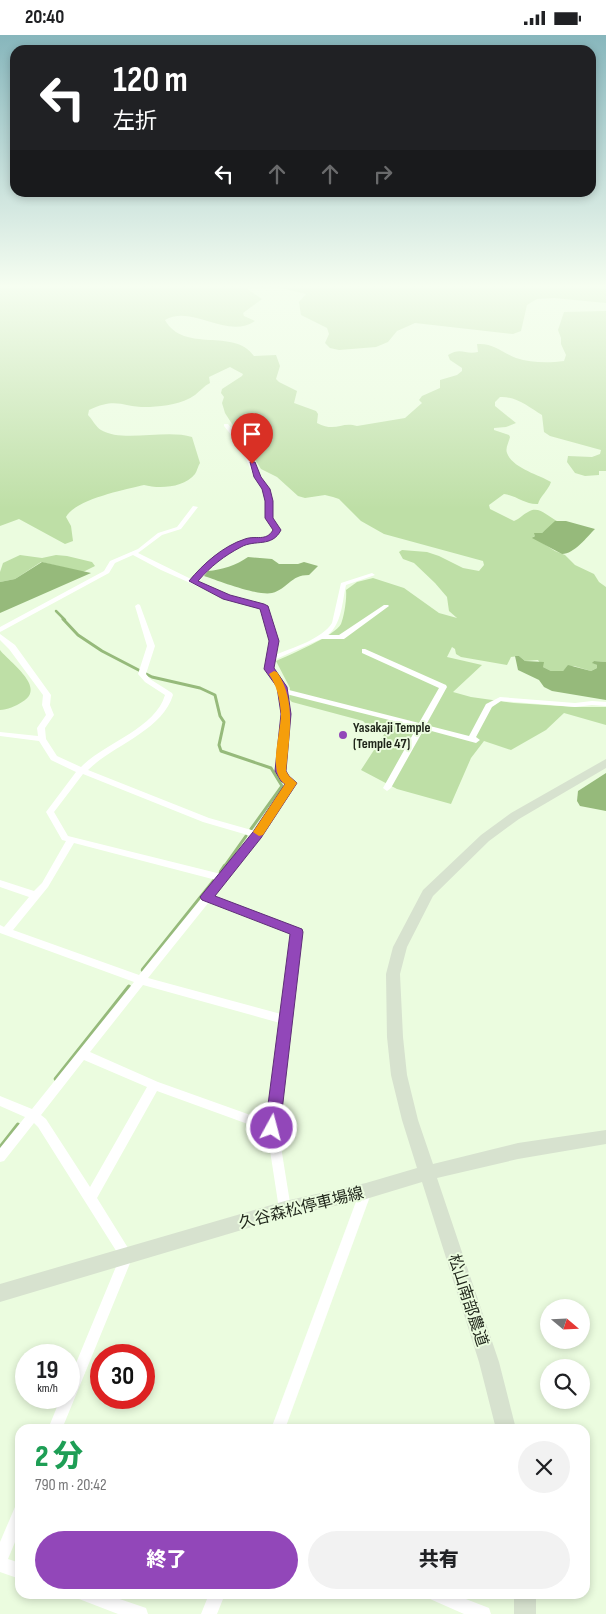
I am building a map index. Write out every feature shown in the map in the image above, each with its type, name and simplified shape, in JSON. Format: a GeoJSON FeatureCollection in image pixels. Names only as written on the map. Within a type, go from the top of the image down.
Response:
{"type":"FeatureCollection","features":[{"type":"Feature","properties":{"kind":"street"},"geometry":{"type":"LineString","coordinates":[[193,581],[212,561],[248,540],[267,540],[272,538],[277,530],[269,518],[269,501],[266,489],[257,477],[243,446],[226,425]]}},
{"type":"Feature","properties":{"kind":"street"},"geometry":{"type":"LineString","coordinates":[[0,630],[107,572],[112,562],[151,543],[160,534],[179,528],[195,507]]}},
{"type":"Feature","properties":{"kind":"street"},"geometry":{"type":"LineString","coordinates":[[0,1157],[257,835],[292,783],[285,779],[281,771],[286,714],[282,691],[276,676],[269,669],[274,641],[265,608],[261,605],[226,597],[163,569],[133,553]]}},
{"type":"Feature","properties":{"kind":"street"},"geometry":{"type":"LineString","coordinates":[[271,659],[320,637],[335,623],[343,585],[372,575]]}},
{"type":"Feature","properties":{"kind":"street"},"geometry":{"type":"LineString","coordinates":[[138,606],[151,646],[142,672],[147,681],[169,695],[165,706],[150,721],[108,749],[81,771],[50,812],[65,838],[223,878]]}},
{"type":"Feature","properties":{"kind":"street"},"geometry":{"type":"LineString","coordinates":[[320,637],[341,637],[386,606]]}},
{"type":"Feature","properties":{"kind":"street"},"geometry":{"type":"LineString","coordinates":[[0,636],[12,647],[47,695],[46,705],[50,715],[41,728],[42,739],[54,758],[81,771],[206,820],[257,835]]}},
{"type":"Feature","properties":{"kind":"street"},"geometry":{"type":"LineString","coordinates":[[365,651],[443,687],[387,788]]}},
{"type":"Feature","properties":{"kind":"street"},"geometry":{"type":"LineString","coordinates":[[282,691],[474,739],[489,706],[500,699],[575,705],[605,704]]}},
{"type":"Feature","properties":{"kind":"street"},"geometry":{"type":"LineString","coordinates":[[0,734],[42,739]]}},
{"type":"Feature","properties":{"kind":"street","name":"松山南部農道"},"geometry":{"type":"LineString","coordinates":[[505,1424],[490,1362],[410,1120],[399,1075],[395,1037],[393,975],[400,947],[428,893],[485,838],[536,803],[606,763]]}},
{"type":"Feature","properties":{"kind":"street"},"geometry":{"type":"LineString","coordinates":[[71,840],[46,885],[3,930],[141,980],[286,1020]]}},
{"type":"Feature","properties":{"kind":"street"},"geometry":{"type":"LineString","coordinates":[[0,883],[37,896]]}},
{"type":"Feature","properties":{"kind":"street"},"geometry":{"type":"LineString","coordinates":[[206,897],[297,932],[272,1128],[285,1209]]}},
{"type":"Feature","properties":{"kind":"street"},"geometry":{"type":"LineString","coordinates":[[82,1054],[154,1085],[272,1128]]}},
{"type":"Feature","properties":{"kind":"street"},"geometry":{"type":"LineString","coordinates":[[90,1198],[154,1085]]}},
{"type":"Feature","properties":{"kind":"street"},"geometry":{"type":"LineString","coordinates":[[0,1101],[22,1108],[34,1115],[42,1123],[127,1256],[80,1368]]}},
{"type":"Feature","properties":{"kind":"street","name":"久谷森松停車場線"},"geometry":{"type":"LineString","coordinates":[[0,1293],[285,1209],[366,1191],[427,1173],[518,1151],[606,1137]]}},
{"type":"Feature","properties":{"kind":"street"},"geometry":{"type":"LineString","coordinates":[[280,1424],[366,1191]]}},
{"type":"Feature","properties":{"kind":"street"},"geometry":{"type":"LineString","coordinates":[[57,1424],[63,1409]]}},
{"type":"Feature","properties":{"kind":"street"},"geometry":{"type":"LineString","coordinates":[[0,1560],[15,1524]]}},
{"type":"Feature","properties":{"kind":"street"},"geometry":{"type":"LineString","coordinates":[[0,1564],[15,1569]]}},
{"type":"Feature","properties":{"kind":"street"},"geometry":{"type":"LineString","coordinates":[[98,1599],[140,1614]]}},
{"type":"Feature","properties":{"kind":"street"},"geometry":{"type":"LineString","coordinates":[[209,1614],[214,1599]]}},
{"type":"Feature","properties":{"kind":"street"},"geometry":{"type":"LineString","coordinates":[[447,1599],[484,1614]]}},
{"type":"Feature","properties":{"kind":"street"},"geometry":{"type":"LineString","coordinates":[[525,1599],[525,1614]]}},
{"type":"Feature","properties":{"kind":"shaded area"},"geometry":{"type":"Polygon","coordinates":[[[0,362],[278,362],[280,366],[276,379],[297,391],[294,403],[316,411],[318,414],[317,423],[334,427],[357,426],[405,418],[422,403],[419,400],[422,396],[440,388],[440,380],[457,375],[462,371],[462,368],[453,362],[606,362],[606,471],[599,471],[599,475],[585,476],[575,473],[567,462],[568,456],[592,457],[600,454],[601,450],[550,436],[544,432],[542,415],[517,400],[500,397],[495,402],[495,406],[516,423],[506,427],[494,428],[494,430],[509,435],[507,451],[510,458],[526,471],[551,482],[538,504],[529,503],[504,494],[489,505],[490,509],[514,521],[532,510],[536,510],[557,521],[542,533],[535,533],[533,537],[565,555],[575,565],[594,574],[599,582],[606,587],[606,662],[594,661],[593,663],[597,665],[597,668],[591,671],[574,666],[563,671],[551,671],[543,667],[538,660],[525,661],[519,656],[511,657],[507,665],[461,657],[456,654],[455,649],[452,647],[447,657],[482,665],[453,692],[471,697],[514,703],[606,707],[606,725],[564,713],[546,730],[511,750],[484,741],[471,758],[451,804],[397,789],[361,770],[387,730],[367,725],[363,721],[292,702],[289,699],[290,688],[276,661],[311,645],[337,629],[343,617],[346,590],[357,582],[373,578],[404,588],[439,613],[457,618],[449,611],[447,597],[414,563],[403,559],[399,552],[402,550],[427,552],[463,568],[479,571],[484,565],[483,561],[384,534],[361,521],[339,499],[325,495],[305,498],[298,496],[277,477],[261,469],[225,413],[222,403],[224,397],[221,393],[222,389],[243,374],[230,367],[209,377],[210,383],[195,395],[179,402],[150,407],[114,403],[89,410],[88,415],[97,427],[110,434],[132,436],[170,434],[192,437],[200,463],[195,474],[190,479],[171,486],[157,487],[144,485],[101,496],[80,505],[66,517],[71,526],[73,541],[65,544],[19,519],[0,526],[0,362]]]}},
{"type":"Feature","properties":{"kind":"shaded area"},"geometry":{"type":"Polygon","coordinates":[[[555,521],[566,521],[595,529],[576,548],[562,554],[532,538],[535,536],[534,533],[542,533],[555,521]]]}},
{"type":"Feature","properties":{"kind":"shaded area"},"geometry":{"type":"Polygon","coordinates":[[[20,555],[42,558],[56,555],[67,556],[92,562],[95,566],[83,572],[41,562],[15,579],[0,582],[0,572],[3,563],[20,555]]]}},
{"type":"Feature","properties":{"kind":"shaded area"},"geometry":{"type":"Polygon","coordinates":[[[248,557],[272,559],[279,564],[298,564],[304,562],[318,566],[309,575],[297,577],[282,589],[272,593],[248,590],[204,576],[208,571],[229,567],[248,557]]]}},
{"type":"Feature","properties":{"kind":"shaded area"},"geometry":{"type":"Polygon","coordinates":[[[42,562],[91,573],[0,613],[0,582],[15,579],[42,562]]]}},
{"type":"Feature","properties":{"kind":"shaded area"},"geometry":{"type":"Polygon","coordinates":[[[0,650],[24,675],[31,690],[29,696],[22,702],[0,710],[0,650]]]}},
{"type":"Feature","properties":{"kind":"shaded area"},"geometry":{"type":"Polygon","coordinates":[[[515,656],[519,656],[525,661],[544,662],[543,667],[551,671],[563,671],[568,665],[591,671],[597,668],[597,665],[592,663],[594,661],[606,662],[606,700],[552,691],[544,687],[539,680],[518,670],[515,656]]]}},
{"type":"Feature","properties":{"kind":"shaded area"},"geometry":{"type":"Polygon","coordinates":[[[606,773],[606,811],[580,806],[577,801],[578,791],[606,773]]]}},
{"type":"Feature","properties":{"kind":"waterway"},"geometry":{"type":"LineString","coordinates":[[56,611],[65,620]]}},
{"type":"Feature","properties":{"kind":"waterway"},"geometry":{"type":"LineString","coordinates":[[63,619],[78,635],[102,651],[152,677],[200,688],[215,695],[220,716],[224,722],[219,745],[221,751],[271,768],[282,786],[251,829]]}},
{"type":"Feature","properties":{"kind":"waterway"},"geometry":{"type":"LineString","coordinates":[[224,867],[246,836]]}},
{"type":"Feature","properties":{"kind":"waterway"},"geometry":{"type":"LineString","coordinates":[[221,872],[225,866]]}},
{"type":"Feature","properties":{"kind":"waterway"},"geometry":{"type":"LineString","coordinates":[[143,970],[215,880]]}},
{"type":"Feature","properties":{"kind":"waterway"},"geometry":{"type":"LineString","coordinates":[[56,1079],[129,987]]}},
{"type":"Feature","properties":{"kind":"waterway"},"geometry":{"type":"LineString","coordinates":[[0,1148],[18,1125]]}},
{"type":"Feature","properties":{"kind":"slow traffic"},"geometry":{"type":"LineString","coordinates":[[259,832],[292,783],[285,779],[281,771],[286,714],[282,687],[274,674]]}},
{"type":"Feature","properties":{"kind":"place","name":"Yasakaji Temple (Temple 47)"},"geometry":{"type":"Point","coordinates":[343,735]}},
{"type":"Feature","properties":{"kind":"route"},"geometry":{"type":"LineString","coordinates":[[252,464],[257,477],[266,489],[269,501],[269,518],[277,530],[275,534],[267,540],[248,540],[238,545],[212,561],[193,581],[226,597],[261,605],[265,608],[274,641],[269,669],[276,676],[282,687],[286,714],[281,771],[285,779],[292,783],[257,835],[206,897],[297,932],[272,1128]]}}]}
